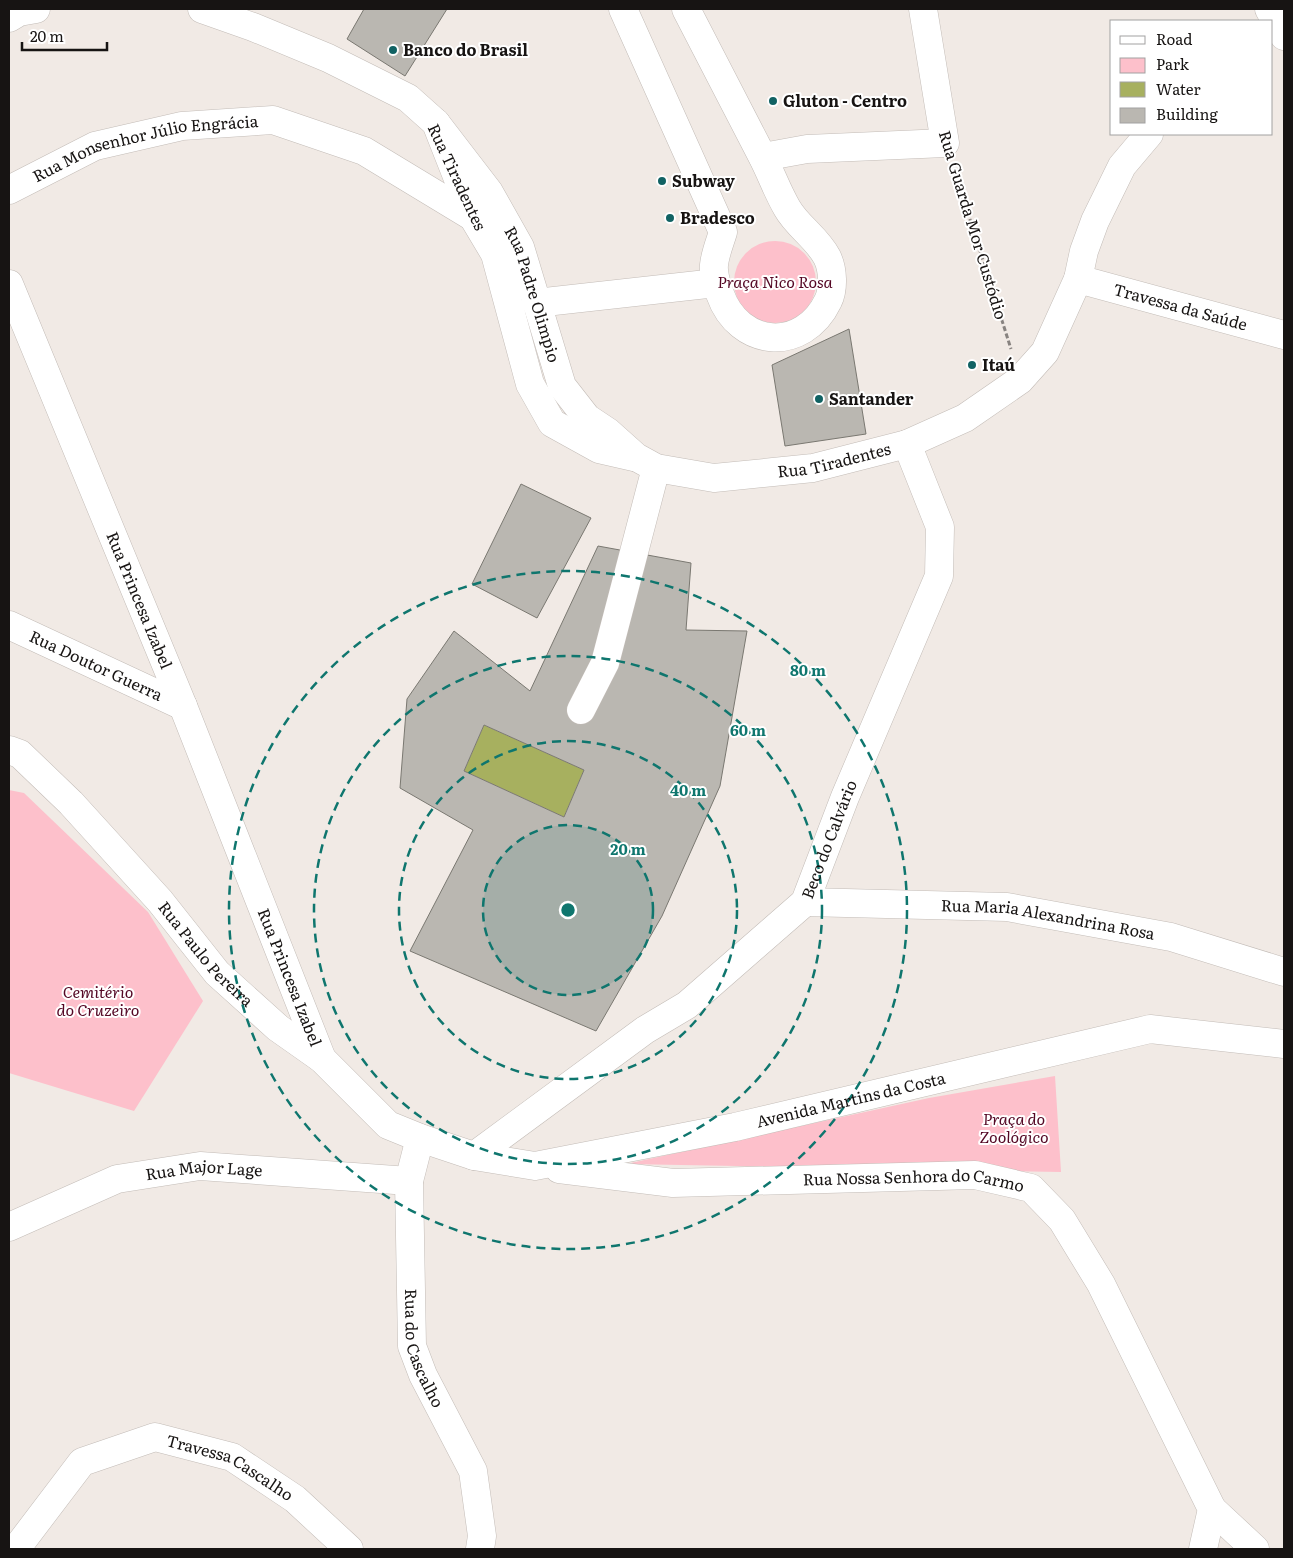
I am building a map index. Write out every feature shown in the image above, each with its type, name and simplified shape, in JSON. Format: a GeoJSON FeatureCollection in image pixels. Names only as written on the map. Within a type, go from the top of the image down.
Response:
{"type":"FeatureCollection","features":[{"type":"Feature","properties":{"kind":"street"},"geometry":{"type":"LineString","coordinates":[[9,18],[19,12],[36,9]]}},
{"type":"Feature","properties":{"kind":"street","name":"Rua Tiradentes"},"geometry":{"type":"LineString","coordinates":[[202,9],[253,27],[328,58],[408,98],[436,123],[473,217],[495,254],[530,384],[552,423],[599,450],[646,463],[714,478],[813,468],[907,444],[965,418],[1020,380],[1045,352],[1078,279],[1084,251],[1095,221],[1122,166],[1148,135]]}},
{"type":"Feature","properties":{"kind":"street"},"geometry":{"type":"LineString","coordinates":[[623,9],[723,232],[714,265],[716,283],[724,307],[743,329],[761,336],[782,338],[798,333],[816,318],[829,301],[833,279],[828,259],[817,243],[787,209],[763,157],[686,9]]}},
{"type":"Feature","properties":{"kind":"street","name":"Rua Guarda Mor Custódio"},"geometry":{"type":"LineString","coordinates":[[923,9],[946,143]]}},
{"type":"Feature","properties":{"kind":"street"},"geometry":{"type":"LineString","coordinates":[[1269,9],[1281,35]]}},
{"type":"Feature","properties":{"kind":"street","name":"Rua Monsenhor Júlio Engrácia"},"geometry":{"type":"LineString","coordinates":[[9,190],[95,146],[182,126],[274,120],[364,151],[473,217]]}},
{"type":"Feature","properties":{"kind":"street","name":"Rua Padre Olimpio"},"geometry":{"type":"LineString","coordinates":[[436,123],[494,200],[520,247],[562,386],[587,418],[608,432],[646,463]]}},
{"type":"Feature","properties":{"kind":"street"},"geometry":{"type":"LineString","coordinates":[[763,157],[807,149],[946,143]]}},
{"type":"Feature","properties":{"kind":"street","name":"Travessa da Saúde"},"geometry":{"type":"LineString","coordinates":[[1078,279],[1284,334]]}},
{"type":"Feature","properties":{"kind":"street"},"geometry":{"type":"LineString","coordinates":[[536,303],[716,283]]}},
{"type":"Feature","properties":{"kind":"street","name":"Rua Princesa Izabel"},"geometry":{"type":"LineString","coordinates":[[9,284],[183,706],[322,1059]]}},
{"type":"Feature","properties":{"kind":"street","name":"Beco do Calvário"},"geometry":{"type":"LineString","coordinates":[[474,1156],[645,1030],[687,1005],[805,902],[844,797],[939,576],[940,527],[907,444]]}},
{"type":"Feature","properties":{"kind":"street"},"geometry":{"type":"LineString","coordinates":[[581,710],[605,663],[646,463]]}},
{"type":"Feature","properties":{"kind":"street","name":"Rua Doutor Guerra"},"geometry":{"type":"LineString","coordinates":[[9,625],[183,706]]}},
{"type":"Feature","properties":{"kind":"street","name":"Rua Paulo Pereira"},"geometry":{"type":"LineString","coordinates":[[9,750],[20,754],[71,803],[160,901],[216,974],[278,1028],[322,1059],[388,1125],[420,1138]]}},
{"type":"Feature","properties":{"kind":"street","name":"Rua Maria Alexandrina Rosa"},"geometry":{"type":"LineString","coordinates":[[805,902],[1006,908],[1171,937],[1284,972]]}},
{"type":"Feature","properties":{"kind":"street","name":"Avenida Martins da Costa"},"geometry":{"type":"LineString","coordinates":[[420,1138],[474,1156],[536,1166],[735,1127],[1150,1029],[1284,1044]]}},
{"type":"Feature","properties":{"kind":"street","name":"Rua do Cascalho"},"geometry":{"type":"LineString","coordinates":[[420,1138],[409,1181],[412,1346],[423,1375],[473,1471],[482,1536],[480,1549]]}},
{"type":"Feature","properties":{"kind":"street","name":"Rua Major Lage"},"geometry":{"type":"LineString","coordinates":[[9,1227],[117,1179],[200,1166],[409,1181]]}},
{"type":"Feature","properties":{"kind":"street","name":"Rua Nossa Senhora do Carmo"},"geometry":{"type":"LineString","coordinates":[[536,1166],[673,1183],[975,1175],[1031,1188],[1062,1220],[1101,1284],[1212,1509]]}},
{"type":"Feature","properties":{"kind":"street","name":"Travessa Cascalho"},"geometry":{"type":"LineString","coordinates":[[16,1549],[82,1462],[156,1436],[232,1457],[295,1499],[349,1549]]}},
{"type":"Feature","properties":{"kind":"street"},"geometry":{"type":"LineString","coordinates":[[1203,1549],[1212,1509]]}},
{"type":"Feature","properties":{"kind":"street"},"geometry":{"type":"LineString","coordinates":[[1212,1509],[1255,1549]]}},
{"type":"Feature","properties":{"kind":"path","name":"Rua Guarda Mor Custódio"},"geometry":{"type":"LineString","coordinates":[[946,143],[1020,380]]}},
{"type":"Feature","properties":{"kind":"green space","name":"Praça Nico Rosa"},"geometry":{"type":"Polygon","coordinates":[[[775,241],[791,244],[804,253],[813,266],[816,282],[813,298],[804,311],[791,320],[775,323],[759,320],[746,311],[737,298],[734,282],[737,266],[746,253],[759,244],[775,241]]]}},
{"type":"Feature","properties":{"kind":"green space","name":"Cemitério do Cruzeiro"},"geometry":{"type":"Polygon","coordinates":[[[9,790],[24,793],[148,912],[203,1001],[134,1111],[9,1073],[9,790]]]}},
{"type":"Feature","properties":{"kind":"green space","name":"Praça do Zoológico"},"geometry":{"type":"Polygon","coordinates":[[[1055,1076],[1061,1172],[626,1164],[929,1098],[1055,1076]]]}},
{"type":"Feature","properties":{"kind":"water"},"geometry":{"type":"Polygon","coordinates":[[[484,725],[584,770],[564,817],[464,771],[484,725]]]}},
{"type":"Feature","properties":{"kind":"building","name":"Banco do Brasil"},"geometry":{"type":"Polygon","coordinates":[[[364,9],[447,9],[405,76],[347,39],[364,9]]]}},
{"type":"Feature","properties":{"kind":"building","name":"Santander"},"geometry":{"type":"Polygon","coordinates":[[[849,329],[866,434],[785,446],[772,365],[849,329]]]}},
{"type":"Feature","properties":{"kind":"building"},"geometry":{"type":"Polygon","coordinates":[[[521,484],[591,518],[537,618],[472,584],[521,484]]]}},
{"type":"Feature","properties":{"kind":"building"},"geometry":{"type":"Polygon","coordinates":[[[598,546],[691,563],[686,630],[747,631],[720,786],[662,916],[596,1031],[410,951],[473,830],[400,788],[407,699],[454,631],[530,691],[598,546]],[[484,725],[464,771],[564,817],[584,770],[484,725]]]}},
{"type":"Feature","properties":{"kind":"place","name":"Banco do Brasil"},"geometry":{"type":"Point","coordinates":[393,50]}},
{"type":"Feature","properties":{"kind":"place","name":"Gluton - Centro"},"geometry":{"type":"Point","coordinates":[773,101]}},
{"type":"Feature","properties":{"kind":"place","name":"Subway"},"geometry":{"type":"Point","coordinates":[662,181]}},
{"type":"Feature","properties":{"kind":"place","name":"Bradesco"},"geometry":{"type":"Point","coordinates":[670,218]}},
{"type":"Feature","properties":{"kind":"place","name":"Itaú"},"geometry":{"type":"Point","coordinates":[972,365]}},
{"type":"Feature","properties":{"kind":"place","name":"Santander"},"geometry":{"type":"Point","coordinates":[819,399]}}]}
